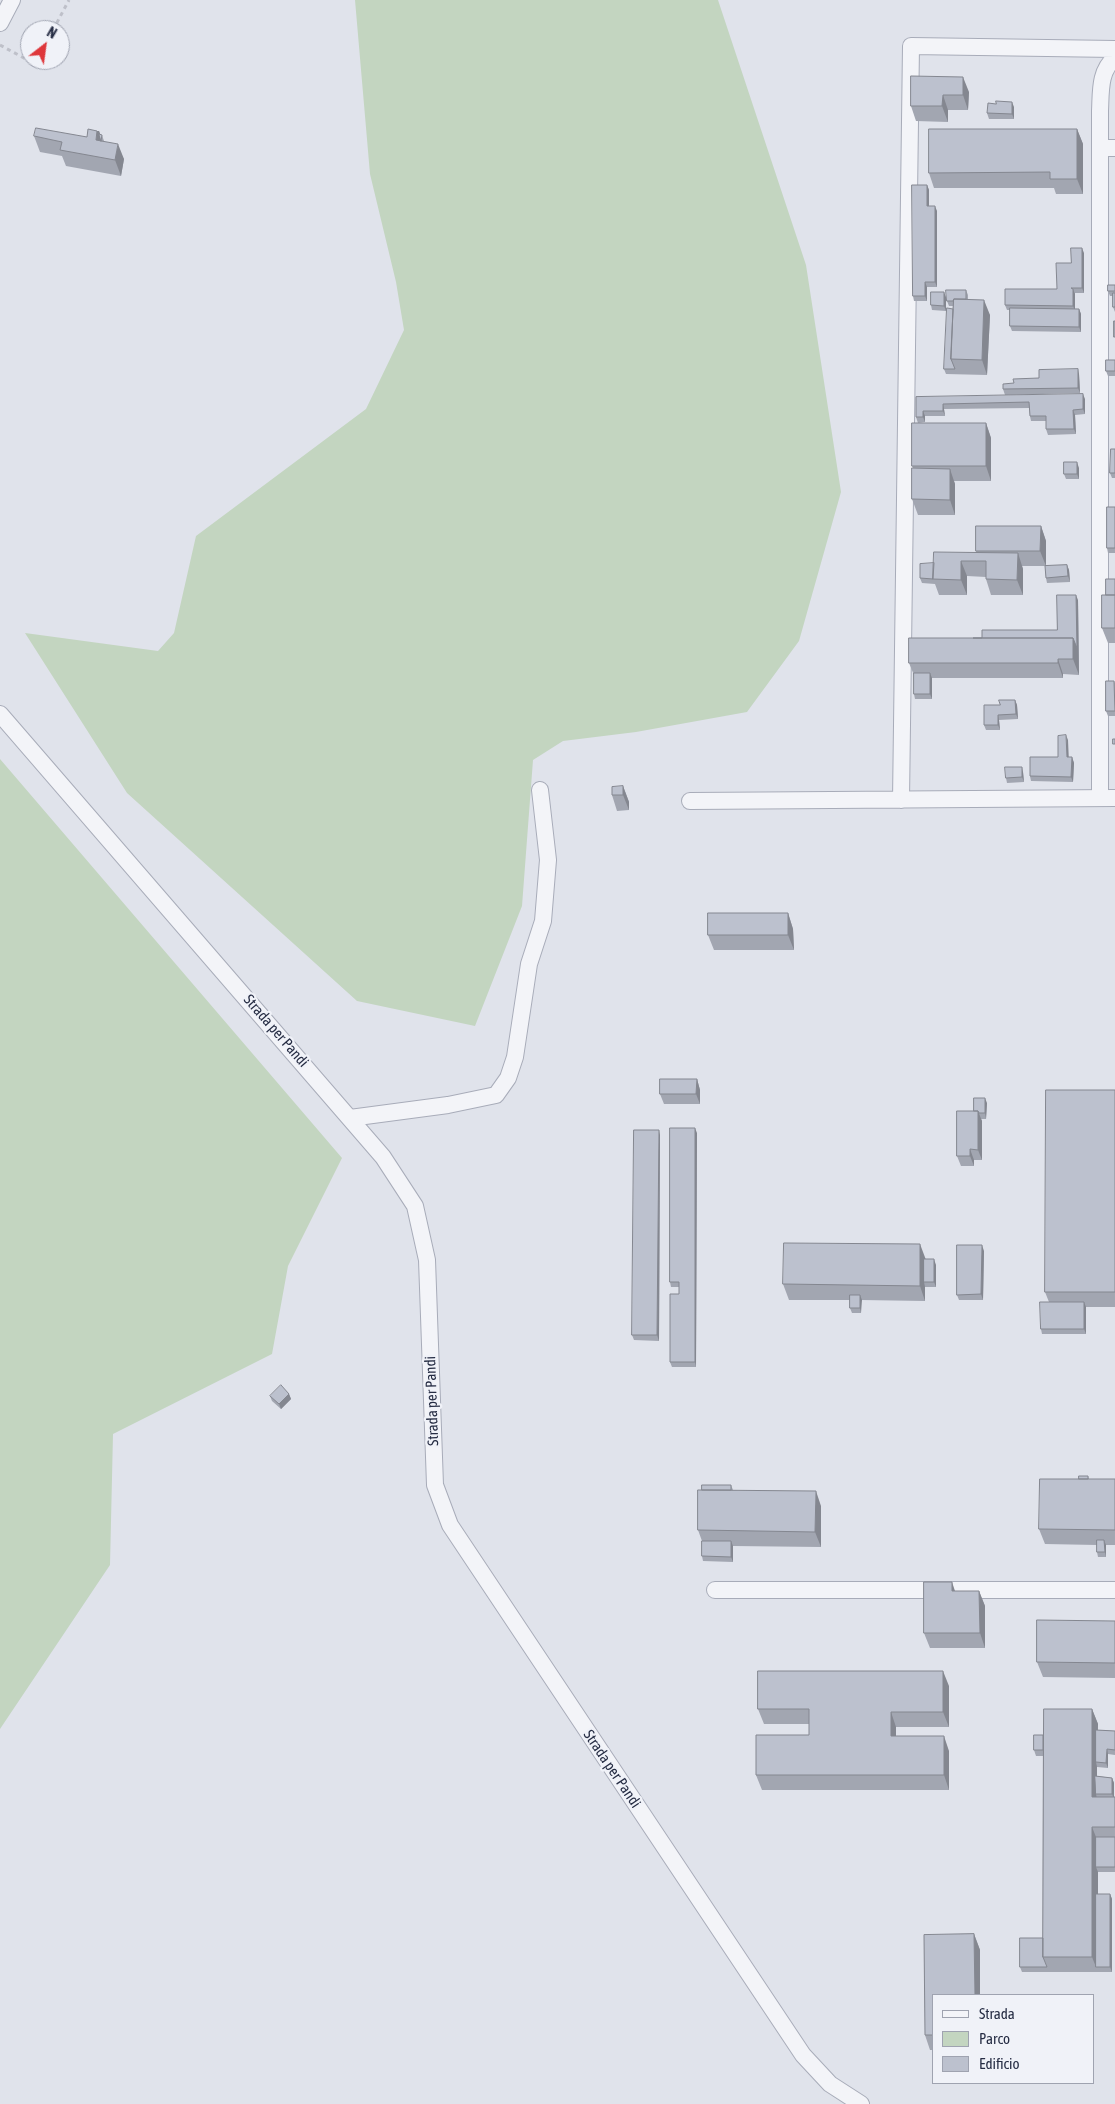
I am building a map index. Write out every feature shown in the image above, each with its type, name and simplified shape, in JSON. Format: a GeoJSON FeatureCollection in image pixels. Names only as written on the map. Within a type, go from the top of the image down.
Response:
{"type":"FeatureCollection","features":[{"type":"Feature","properties":{"kind":"street"},"geometry":{"type":"LineString","coordinates":[[0,23],[12,0]]}},
{"type":"Feature","properties":{"kind":"street"},"geometry":{"type":"LineString","coordinates":[[901,800],[911,46],[1115,49]]}},
{"type":"Feature","properties":{"kind":"street"},"geometry":{"type":"LineString","coordinates":[[690,801],[1107,798],[1107,148],[1101,79],[1110,62],[1115,58]]}},
{"type":"Feature","properties":{"kind":"street","name":"Strada per Pandi"},"geometry":{"type":"LineString","coordinates":[[0,714],[383,1157],[415,1206],[427,1260],[435,1485],[450,1525],[803,2055],[830,2084],[861,2104]]}},
{"type":"Feature","properties":{"kind":"street"},"geometry":{"type":"LineString","coordinates":[[350,1118],[448,1105],[496,1095],[508,1078],[515,1057],[529,964],[543,921],[548,860],[540,790]]}},
{"type":"Feature","properties":{"kind":"street"},"geometry":{"type":"LineString","coordinates":[[715,1590],[1115,1590]]}},
{"type":"Feature","properties":{"kind":"path"},"geometry":{"type":"LineString","coordinates":[[58,20],[69,0]]}},
{"type":"Feature","properties":{"kind":"path"},"geometry":{"type":"LineString","coordinates":[[0,45],[20,56]]}},
{"type":"Feature","properties":{"kind":"green space"},"geometry":{"type":"Polygon","coordinates":[[[355,0],[718,0],[806,265],[841,492],[799,641],[747,712],[636,732],[563,741],[533,760],[522,906],[475,1026],[357,1001],[127,793],[25,633],[158,651],[174,633],[196,536],[366,409],[404,330],[396,282],[370,174],[355,0]]]}},
{"type":"Feature","properties":{"kind":"green space"},"geometry":{"type":"Polygon","coordinates":[[[0,759],[342,1158],[288,1266],[272,1354],[113,1434],[110,1565],[0,1729],[0,759]]]}},
{"type":"Feature","properties":{"kind":"building"},"geometry":{"type":"Polygon","coordinates":[[[911,76],[963,77],[963,95],[943,95],[942,106],[911,106],[911,76]]]}},
{"type":"Feature","properties":{"kind":"building"},"geometry":{"type":"Polygon","coordinates":[[[996,101],[1012,102],[1012,114],[987,113],[988,103],[996,104],[996,101]]]}},
{"type":"Feature","properties":{"kind":"building"},"geometry":{"type":"Polygon","coordinates":[[[36,128],[87,137],[88,129],[97,131],[96,140],[118,144],[115,160],[60,150],[62,142],[34,136],[36,128]]]}},
{"type":"Feature","properties":{"kind":"building"},"geometry":{"type":"Polygon","coordinates":[[[929,129],[1077,129],[1077,179],[1050,179],[1050,172],[929,173],[929,129]]]}},
{"type":"Feature","properties":{"kind":"building"},"geometry":{"type":"Polygon","coordinates":[[[912,185],[927,185],[927,206],[935,206],[935,282],[925,282],[925,296],[913,296],[912,185]]]}},
{"type":"Feature","properties":{"kind":"building"},"geometry":{"type":"Polygon","coordinates":[[[1071,248],[1082,248],[1082,288],[1071,288],[1073,289],[1073,306],[1005,305],[1005,289],[1057,289],[1056,263],[1071,263],[1071,248]]]}},
{"type":"Feature","properties":{"kind":"building"},"geometry":{"type":"Polygon","coordinates":[[[1108,285],[1115,285],[1115,291],[1108,291],[1108,285]]]}},
{"type":"Feature","properties":{"kind":"building"},"geometry":{"type":"Polygon","coordinates":[[[946,290],[966,290],[966,299],[947,301],[946,290]]]}},
{"type":"Feature","properties":{"kind":"building"},"geometry":{"type":"Polygon","coordinates":[[[931,292],[944,292],[944,306],[931,305],[931,292]]]}},
{"type":"Feature","properties":{"kind":"building"},"geometry":{"type":"Polygon","coordinates":[[[1113,293],[1115,293],[1115,307],[1113,307],[1113,293]]]}},
{"type":"Feature","properties":{"kind":"building"},"geometry":{"type":"Polygon","coordinates":[[[954,299],[984,300],[982,360],[951,359],[954,299]]]}},
{"type":"Feature","properties":{"kind":"building"},"geometry":{"type":"Polygon","coordinates":[[[947,308],[953,309],[951,359],[955,369],[944,369],[947,308]]]}},
{"type":"Feature","properties":{"kind":"building"},"geometry":{"type":"Polygon","coordinates":[[[1010,308],[1079,309],[1079,327],[1010,326],[1010,308]]]}},
{"type":"Feature","properties":{"kind":"building"},"geometry":{"type":"Polygon","coordinates":[[[1115,321],[1115,337],[1114,337],[1115,321]]]}},
{"type":"Feature","properties":{"kind":"building"},"geometry":{"type":"Polygon","coordinates":[[[1106,360],[1115,360],[1115,371],[1106,371],[1106,360]]]}},
{"type":"Feature","properties":{"kind":"building"},"geometry":{"type":"Polygon","coordinates":[[[1078,369],[1078,388],[1003,389],[1003,384],[1014,383],[1013,379],[1039,378],[1039,370],[1078,369]]]}},
{"type":"Feature","properties":{"kind":"building"},"geometry":{"type":"Polygon","coordinates":[[[1083,394],[1083,409],[1073,410],[1074,429],[1046,429],[1046,416],[1030,416],[1029,402],[943,404],[943,411],[923,411],[923,417],[916,417],[916,397],[1083,394]]]}},
{"type":"Feature","properties":{"kind":"building"},"geometry":{"type":"Polygon","coordinates":[[[912,423],[986,423],[986,466],[912,466],[912,423]]]}},
{"type":"Feature","properties":{"kind":"building"},"geometry":{"type":"Polygon","coordinates":[[[1111,449],[1115,449],[1115,473],[1110,473],[1111,449]]]}},
{"type":"Feature","properties":{"kind":"building"},"geometry":{"type":"Polygon","coordinates":[[[1064,462],[1077,462],[1077,474],[1064,474],[1064,462]]]}},
{"type":"Feature","properties":{"kind":"building"},"geometry":{"type":"Polygon","coordinates":[[[912,468],[950,469],[950,500],[912,499],[912,468]]]}},
{"type":"Feature","properties":{"kind":"building"},"geometry":{"type":"Polygon","coordinates":[[[1107,507],[1115,507],[1115,548],[1107,548],[1107,507]]]}},
{"type":"Feature","properties":{"kind":"building"},"geometry":{"type":"Polygon","coordinates":[[[976,526],[1041,526],[1040,551],[976,551],[976,526]]]}},
{"type":"Feature","properties":{"kind":"building"},"geometry":{"type":"Polygon","coordinates":[[[934,552],[1018,553],[1017,580],[986,579],[986,561],[961,561],[961,580],[933,579],[934,552]]]}},
{"type":"Feature","properties":{"kind":"building"},"geometry":{"type":"Polygon","coordinates":[[[934,563],[933,579],[920,578],[920,564],[934,563]]]}},
{"type":"Feature","properties":{"kind":"building"},"geometry":{"type":"Polygon","coordinates":[[[1067,565],[1068,576],[1046,578],[1045,566],[1067,565]]]}},
{"type":"Feature","properties":{"kind":"building"},"geometry":{"type":"Polygon","coordinates":[[[1106,579],[1115,579],[1115,595],[1106,595],[1106,579]]]}},
{"type":"Feature","properties":{"kind":"building"},"geometry":{"type":"Polygon","coordinates":[[[1057,595],[1076,595],[1077,648],[1073,638],[982,638],[982,630],[1057,630],[1057,595]]]}},
{"type":"Feature","properties":{"kind":"building"},"geometry":{"type":"Polygon","coordinates":[[[1102,595],[1115,595],[1115,628],[1102,628],[1102,595]]]}},
{"type":"Feature","properties":{"kind":"building"},"geometry":{"type":"Polygon","coordinates":[[[909,638],[1073,638],[1073,659],[1058,659],[1058,663],[909,663],[909,638]]]}},
{"type":"Feature","properties":{"kind":"building"},"geometry":{"type":"Polygon","coordinates":[[[914,673],[930,673],[930,694],[914,694],[914,673]]]}},
{"type":"Feature","properties":{"kind":"building"},"geometry":{"type":"Polygon","coordinates":[[[1106,681],[1114,681],[1115,711],[1106,711],[1106,681]]]}},
{"type":"Feature","properties":{"kind":"building"},"geometry":{"type":"Polygon","coordinates":[[[999,700],[1015,700],[1016,714],[998,715],[998,725],[984,725],[984,705],[1000,705],[999,700]]]}},
{"type":"Feature","properties":{"kind":"building"},"geometry":{"type":"Polygon","coordinates":[[[1066,735],[1067,757],[1072,757],[1071,777],[1030,776],[1030,757],[1058,757],[1058,736],[1066,735]]]}},
{"type":"Feature","properties":{"kind":"building"},"geometry":{"type":"Polygon","coordinates":[[[1005,767],[1022,767],[1022,777],[1006,778],[1005,767]]]}},
{"type":"Feature","properties":{"kind":"building"},"geometry":{"type":"Polygon","coordinates":[[[623,786],[623,795],[612,795],[612,787],[623,786]]]}},
{"type":"Feature","properties":{"kind":"building"},"geometry":{"type":"Polygon","coordinates":[[[708,913],[788,913],[788,935],[708,935],[708,913]]]}},
{"type":"Feature","properties":{"kind":"building"},"geometry":{"type":"Polygon","coordinates":[[[660,1079],[697,1079],[696,1094],[660,1094],[660,1079]]]}},
{"type":"Feature","properties":{"kind":"building"},"geometry":{"type":"Polygon","coordinates":[[[1046,1090],[1115,1090],[1115,1292],[1045,1292],[1046,1090]]]}},
{"type":"Feature","properties":{"kind":"building"},"geometry":{"type":"Polygon","coordinates":[[[974,1098],[985,1098],[985,1113],[974,1111],[974,1098]]]}},
{"type":"Feature","properties":{"kind":"building"},"geometry":{"type":"Polygon","coordinates":[[[957,1111],[978,1111],[978,1150],[970,1149],[970,1156],[957,1156],[957,1111]]]}},
{"type":"Feature","properties":{"kind":"building"},"geometry":{"type":"Polygon","coordinates":[[[670,1128],[695,1128],[695,1362],[670,1362],[670,1294],[679,1294],[679,1282],[670,1282],[670,1128]]]}},
{"type":"Feature","properties":{"kind":"building"},"geometry":{"type":"Polygon","coordinates":[[[634,1130],[659,1130],[657,1335],[632,1335],[634,1130]]]}},
{"type":"Feature","properties":{"kind":"building"},"geometry":{"type":"Polygon","coordinates":[[[784,1243],[920,1244],[920,1286],[783,1284],[784,1243]]]}},
{"type":"Feature","properties":{"kind":"building"},"geometry":{"type":"Polygon","coordinates":[[[957,1245],[982,1245],[981,1294],[957,1295],[957,1245]]]}},
{"type":"Feature","properties":{"kind":"building"},"geometry":{"type":"Polygon","coordinates":[[[924,1259],[934,1259],[934,1282],[924,1282],[924,1259]]]}},
{"type":"Feature","properties":{"kind":"building"},"geometry":{"type":"Polygon","coordinates":[[[850,1295],[860,1295],[860,1308],[850,1308],[850,1295]]]}},
{"type":"Feature","properties":{"kind":"building"},"geometry":{"type":"Polygon","coordinates":[[[1040,1302],[1084,1302],[1084,1329],[1041,1329],[1040,1302]]]}},
{"type":"Feature","properties":{"kind":"building"},"geometry":{"type":"Polygon","coordinates":[[[281,1385],[289,1394],[279,1404],[270,1396],[281,1385]]]}},
{"type":"Feature","properties":{"kind":"building"},"geometry":{"type":"Polygon","coordinates":[[[1079,1476],[1088,1476],[1088,1479],[1079,1479],[1079,1476]]]}},
{"type":"Feature","properties":{"kind":"building"},"geometry":{"type":"Polygon","coordinates":[[[1040,1479],[1115,1479],[1115,1530],[1039,1529],[1040,1479]]]}},
{"type":"Feature","properties":{"kind":"building"},"geometry":{"type":"Polygon","coordinates":[[[702,1485],[731,1485],[731,1490],[702,1490],[702,1485]]]}},
{"type":"Feature","properties":{"kind":"building"},"geometry":{"type":"Polygon","coordinates":[[[698,1490],[816,1491],[815,1532],[698,1530],[698,1490]]]}},
{"type":"Feature","properties":{"kind":"building"},"geometry":{"type":"Polygon","coordinates":[[[1097,1540],[1104,1540],[1105,1552],[1097,1552],[1097,1540]]]}},
{"type":"Feature","properties":{"kind":"building"},"geometry":{"type":"Polygon","coordinates":[[[702,1541],[731,1541],[731,1557],[702,1556],[702,1541]]]}},
{"type":"Feature","properties":{"kind":"building"},"geometry":{"type":"Polygon","coordinates":[[[924,1582],[952,1582],[952,1591],[979,1591],[980,1633],[924,1633],[924,1582]]]}},
{"type":"Feature","properties":{"kind":"building"},"geometry":{"type":"Polygon","coordinates":[[[1037,1620],[1115,1621],[1115,1663],[1037,1662],[1037,1620]]]}},
{"type":"Feature","properties":{"kind":"building"},"geometry":{"type":"Polygon","coordinates":[[[758,1671],[943,1671],[943,1712],[891,1712],[891,1736],[944,1736],[944,1775],[756,1775],[756,1735],[809,1735],[809,1709],[758,1709],[758,1671]]]}},
{"type":"Feature","properties":{"kind":"building"},"geometry":{"type":"Polygon","coordinates":[[[1044,1709],[1092,1709],[1092,1797],[1115,1797],[1115,1827],[1092,1827],[1092,1957],[1043,1957],[1044,1709]]]}},
{"type":"Feature","properties":{"kind":"building"},"geometry":{"type":"Polygon","coordinates":[[[1096,1730],[1115,1731],[1115,1750],[1107,1749],[1106,1763],[1096,1762],[1096,1730]]]}},
{"type":"Feature","properties":{"kind":"building"},"geometry":{"type":"Polygon","coordinates":[[[1034,1735],[1043,1735],[1043,1750],[1034,1750],[1034,1735]]]}},
{"type":"Feature","properties":{"kind":"building"},"geometry":{"type":"Polygon","coordinates":[[[1095,1776],[1112,1778],[1112,1794],[1096,1794],[1095,1776]]]}},
{"type":"Feature","properties":{"kind":"building"},"geometry":{"type":"Polygon","coordinates":[[[1096,1837],[1115,1837],[1115,1867],[1096,1867],[1096,1837]]]}},
{"type":"Feature","properties":{"kind":"building"},"geometry":{"type":"Polygon","coordinates":[[[1096,1894],[1110,1894],[1110,1967],[1096,1967],[1096,1894]]]}},
{"type":"Feature","properties":{"kind":"building"},"geometry":{"type":"Polygon","coordinates":[[[974,1934],[975,1994],[932,1994],[932,2035],[925,2035],[924,1935],[974,1934]]]}},
{"type":"Feature","properties":{"kind":"building"},"geometry":{"type":"Polygon","coordinates":[[[1020,1938],[1043,1938],[1043,1957],[1047,1967],[1020,1967],[1020,1938]]]}}]}
